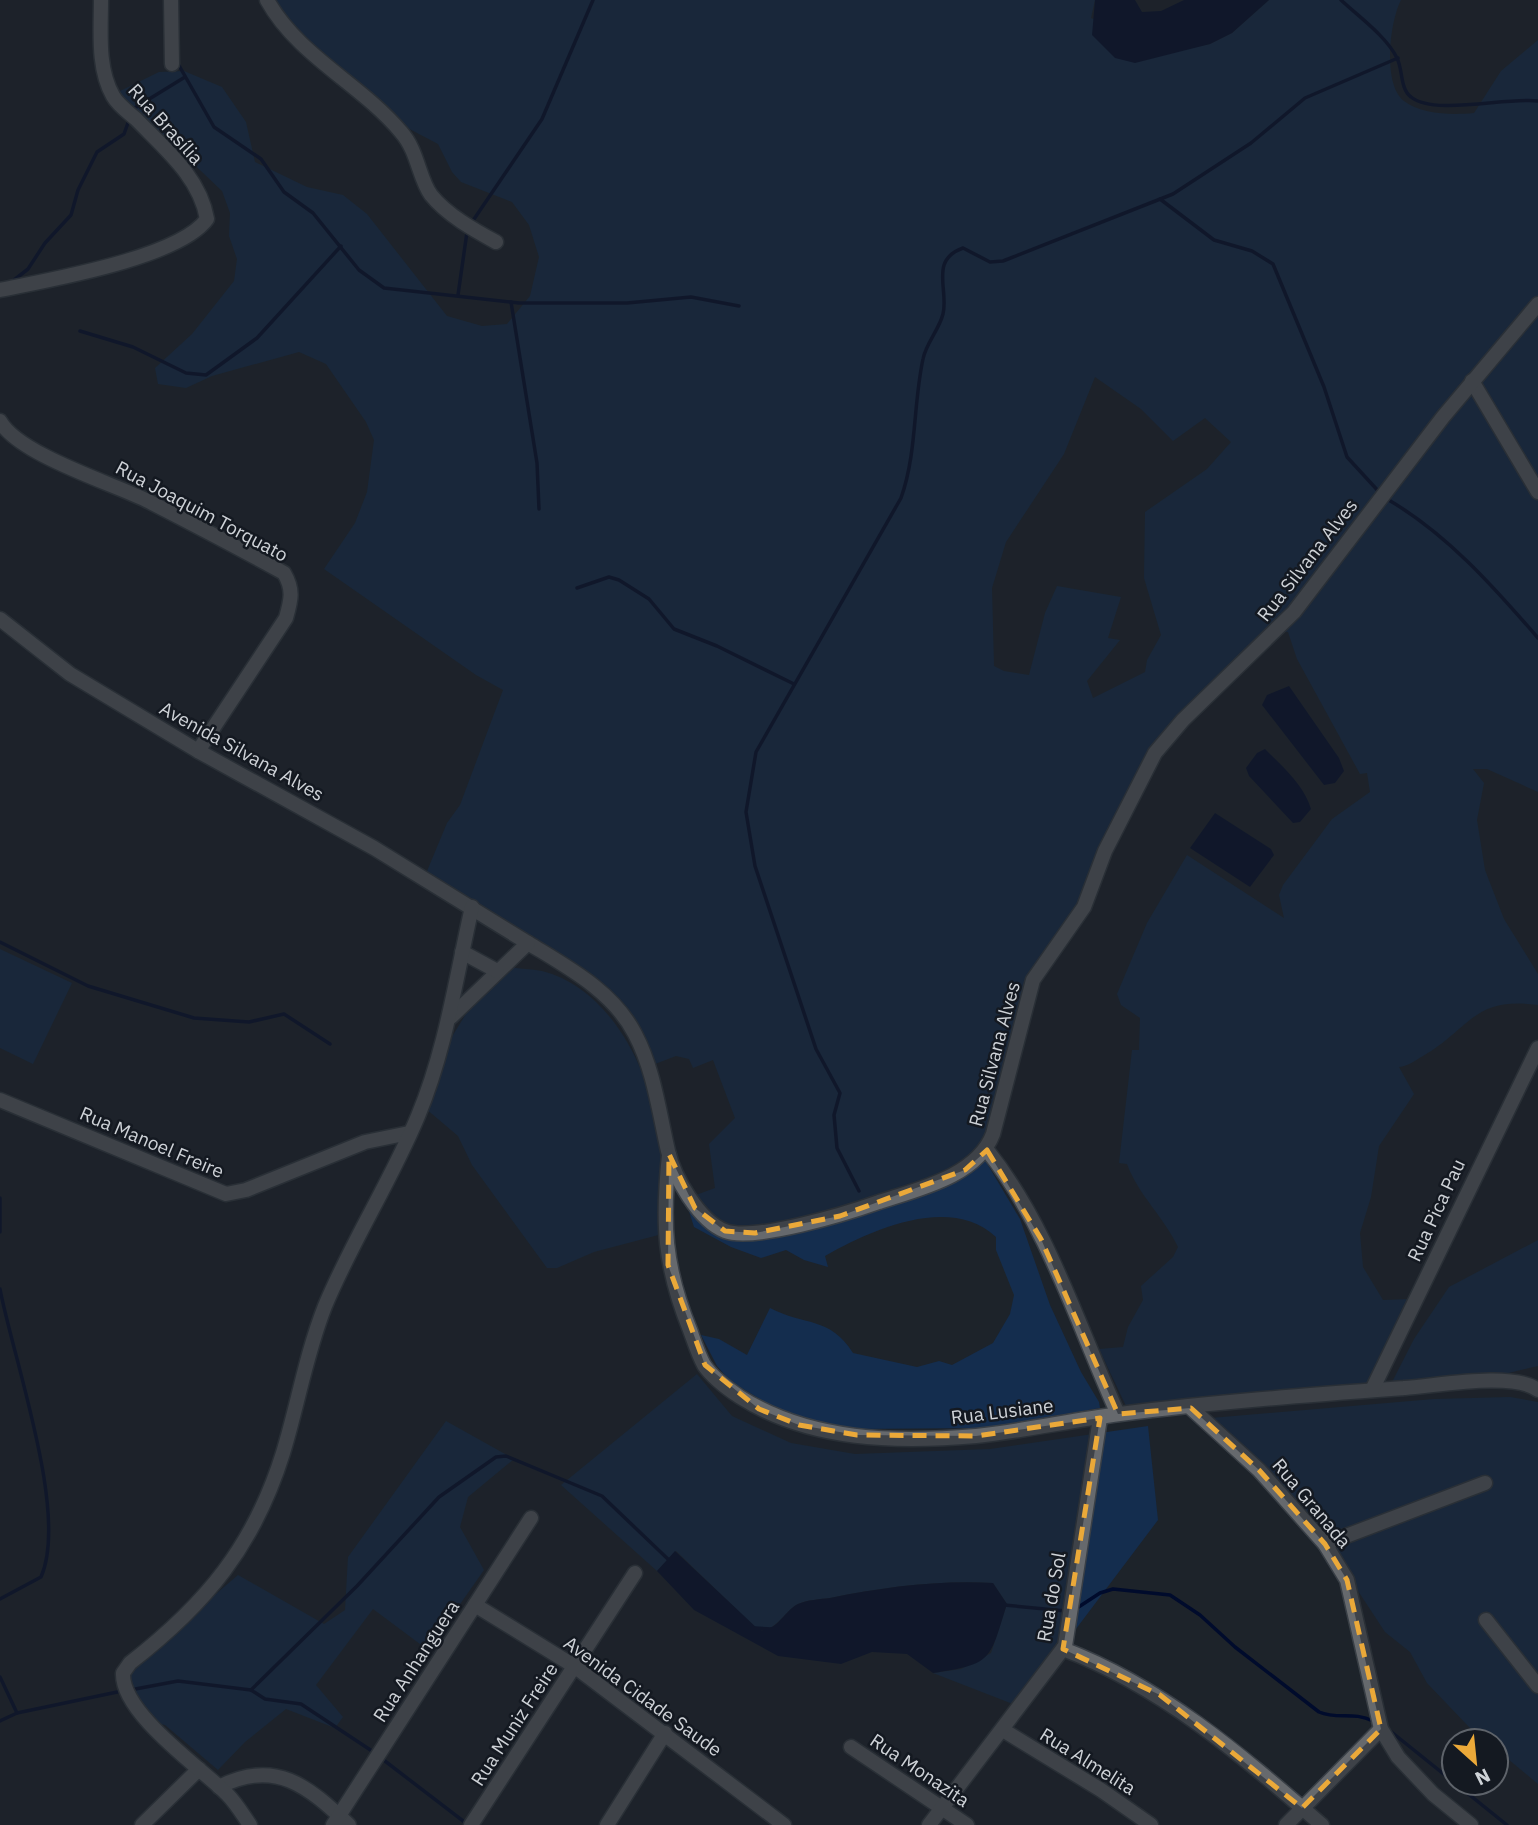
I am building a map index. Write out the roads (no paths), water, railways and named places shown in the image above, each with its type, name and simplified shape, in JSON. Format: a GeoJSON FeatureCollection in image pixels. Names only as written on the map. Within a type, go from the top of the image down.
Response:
{"type":"FeatureCollection","features":[{"type":"Feature","properties":{"kind":"street","name":"Rua Brasília"},"geometry":{"type":"LineString","coordinates":[[0,290],[92,270],[153,251],[200,229],[207,219],[204,201],[186,171],[114,99],[106,79],[102,54],[101,0]]}},
{"type":"Feature","properties":{"kind":"street"},"geometry":{"type":"LineString","coordinates":[[171,0],[172,64]]}},
{"type":"Feature","properties":{"kind":"street"},"geometry":{"type":"LineString","coordinates":[[267,0],[277,18],[307,49],[401,131],[417,155],[430,194],[468,225],[496,242]]}},
{"type":"Feature","properties":{"kind":"street","name":"Rua Silvana Alves"},"geometry":{"type":"LineString","coordinates":[[472,907],[586,980],[622,1013],[635,1032],[653,1082],[669,1154],[695,1208],[706,1219],[726,1231],[755,1233],[839,1216],[965,1170],[987,1150],[1033,980],[1084,907],[1105,851],[1155,753],[1183,720],[1294,612],[1472,381],[1538,304]]}},
{"type":"Feature","properties":{"kind":"street"},"geometry":{"type":"LineString","coordinates":[[1472,381],[1538,492]]}},
{"type":"Feature","properties":{"kind":"street","name":"Rua Joaquim Torquato"},"geometry":{"type":"LineString","coordinates":[[0,421],[4,428],[28,446],[285,573],[291,584],[292,597],[286,618],[198,751]]}},
{"type":"Feature","properties":{"kind":"street","name":"Avenida Silvana Alves"},"geometry":{"type":"LineString","coordinates":[[0,619],[70,674],[198,751],[472,907]]}},
{"type":"Feature","properties":{"kind":"street"},"geometry":{"type":"LineString","coordinates":[[250,1825],[219,1787],[150,1724],[122,1677],[127,1665],[205,1597],[221,1578],[255,1520],[283,1453],[302,1376],[325,1307],[419,1116],[451,1017],[472,907]]}},
{"type":"Feature","properties":{"kind":"street"},"geometry":{"type":"LineString","coordinates":[[451,1017],[527,943]]}},
{"type":"Feature","properties":{"kind":"street"},"geometry":{"type":"LineString","coordinates":[[462,953],[497,971]]}},
{"type":"Feature","properties":{"kind":"street","name":"Rua Pica Pau"},"geometry":{"type":"LineString","coordinates":[[1372,1390],[1538,1048]]}},
{"type":"Feature","properties":{"kind":"street","name":"Rua Manoel Freire"},"geometry":{"type":"LineString","coordinates":[[0,1100],[226,1194],[246,1190],[365,1142],[409,1133]]}},
{"type":"Feature","properties":{"kind":"street"},"geometry":{"type":"LineString","coordinates":[[987,1150],[1014,1187],[1041,1239],[1118,1414]]}},
{"type":"Feature","properties":{"kind":"street","name":"Rua Lusiane"},"geometry":{"type":"LineString","coordinates":[[669,1154],[665,1198],[666,1246],[676,1295],[705,1365],[732,1392],[759,1409],[821,1430],[883,1437],[976,1436],[1118,1414],[1372,1390],[1512,1381],[1538,1390]]}},
{"type":"Feature","properties":{"kind":"street","name":"Rua Granada"},"geometry":{"type":"LineString","coordinates":[[1191,1408],[1259,1470],[1325,1544],[1347,1580],[1381,1730]]}},
{"type":"Feature","properties":{"kind":"street","name":"Rua do Sol"},"geometry":{"type":"LineString","coordinates":[[929,1825],[1063,1649],[1101,1418]]}},
{"type":"Feature","properties":{"kind":"street"},"geometry":{"type":"LineString","coordinates":[[1325,1544],[1485,1483]]}},
{"type":"Feature","properties":{"kind":"street","name":"Rua Anhanguera"},"geometry":{"type":"LineString","coordinates":[[340,1822],[531,1518]]}},
{"type":"Feature","properties":{"kind":"street","name":"Rua Muniz Freire"},"geometry":{"type":"LineString","coordinates":[[471,1825],[635,1573]]}},
{"type":"Feature","properties":{"kind":"street","name":"Avenida Cidade Saude"},"geometry":{"type":"LineString","coordinates":[[475,1605],[574,1666],[784,1825]]}},
{"type":"Feature","properties":{"kind":"street"},"geometry":{"type":"LineString","coordinates":[[1486,1620],[1538,1686]]}},
{"type":"Feature","properties":{"kind":"street"},"geometry":{"type":"LineString","coordinates":[[1063,1649],[1160,1695],[1322,1825]]}},
{"type":"Feature","properties":{"kind":"street"},"geometry":{"type":"LineString","coordinates":[[1286,1825],[1381,1730],[1398,1757],[1433,1794],[1471,1825]]}},
{"type":"Feature","properties":{"kind":"street","name":"Rua Almelita"},"geometry":{"type":"LineString","coordinates":[[1003,1731],[1101,1790],[1151,1825]]}},
{"type":"Feature","properties":{"kind":"street"},"geometry":{"type":"LineString","coordinates":[[607,1825],[665,1733]]}},
{"type":"Feature","properties":{"kind":"street","name":"Rua Monazita"},"geometry":{"type":"LineString","coordinates":[[851,1747],[967,1825]]}},
{"type":"Feature","properties":{"kind":"street"},"geometry":{"type":"LineString","coordinates":[[142,1825],[199,1769]]}},
{"type":"Feature","properties":{"kind":"street"},"geometry":{"type":"LineString","coordinates":[[219,1787],[247,1774],[280,1775],[294,1782],[340,1822]]}},
{"type":"Feature","properties":{"kind":"waterway"},"geometry":{"type":"LineString","coordinates":[[470,225],[542,119],[593,0]]}},
{"type":"Feature","properties":{"kind":"waterway"},"geometry":{"type":"LineString","coordinates":[[1341,0],[1379,34],[1392,50],[1399,63],[1407,94],[1411,97],[1422,102],[1453,106],[1538,101]]}},
{"type":"Feature","properties":{"kind":"waterway"},"geometry":{"type":"LineString","coordinates":[[859,1191],[837,1148],[834,1115],[840,1093],[816,1049],[755,866],[746,812],[756,752],[901,498],[910,464],[923,359],[943,314],[943,268],[946,260],[963,248],[990,262],[1003,261],[1173,194],[1251,143],[1305,98],[1398,58]]}},
{"type":"Feature","properties":{"kind":"waterway"},"geometry":{"type":"LineString","coordinates":[[177,62],[214,127],[261,159],[284,192],[313,213],[359,270],[384,288],[519,303],[627,303],[691,297],[739,306]]}},
{"type":"Feature","properties":{"kind":"waterway"},"geometry":{"type":"LineString","coordinates":[[133,109],[185,77]]}},
{"type":"Feature","properties":{"kind":"waterway"},"geometry":{"type":"LineString","coordinates":[[14,280],[28,269],[45,243],[71,215],[78,190],[97,152],[124,134],[129,120]]}},
{"type":"Feature","properties":{"kind":"waterway"},"geometry":{"type":"LineString","coordinates":[[1160,199],[1214,240],[1252,251],[1273,264],[1324,387],[1347,457],[1381,494]]}},
{"type":"Feature","properties":{"kind":"waterway"},"geometry":{"type":"LineString","coordinates":[[458,295],[467,232]]}},
{"type":"Feature","properties":{"kind":"waterway"},"geometry":{"type":"LineString","coordinates":[[80,331],[133,347],[186,373],[206,375],[257,338],[341,246]]}},
{"type":"Feature","properties":{"kind":"waterway"},"geometry":{"type":"LineString","coordinates":[[511,302],[537,463],[539,509]]}},
{"type":"Feature","properties":{"kind":"waterway"},"geometry":{"type":"LineString","coordinates":[[1387,499],[1449,544],[1486,580],[1538,638]]}},
{"type":"Feature","properties":{"kind":"waterway"},"geometry":{"type":"LineString","coordinates":[[577,588],[609,577],[619,580],[649,599],[674,629],[717,646],[794,684]]}},
{"type":"Feature","properties":{"kind":"waterway"},"geometry":{"type":"LineString","coordinates":[[0,942],[88,986],[194,1018],[249,1022],[284,1014],[330,1044]]}},
{"type":"Feature","properties":{"kind":"waterway"},"geometry":{"type":"LineString","coordinates":[[0,1198],[0,1232]]}},
{"type":"Feature","properties":{"kind":"waterway"},"geometry":{"type":"LineString","coordinates":[[0,1289],[36,1435],[48,1515],[48,1549],[41,1577],[0,1599]]}},
{"type":"Feature","properties":{"kind":"waterway"},"geometry":{"type":"LineString","coordinates":[[251,1690],[357,1586],[439,1497],[496,1457],[506,1456],[602,1496],[671,1562]]}},
{"type":"Feature","properties":{"kind":"waterway"},"geometry":{"type":"LineString","coordinates":[[1074,1610],[1100,1593],[1113,1589],[1170,1595],[1200,1615],[1235,1647],[1319,1712],[1359,1716],[1373,1721]]}},
{"type":"Feature","properties":{"kind":"waterway"},"geometry":{"type":"LineString","coordinates":[[1004,1605],[1066,1611]]}},
{"type":"Feature","properties":{"kind":"waterway"},"geometry":{"type":"LineString","coordinates":[[755,1628],[771,1629]]}},
{"type":"Feature","properties":{"kind":"waterway"},"geometry":{"type":"LineString","coordinates":[[0,1677],[17,1713]]}},
{"type":"Feature","properties":{"kind":"waterway"},"geometry":{"type":"LineString","coordinates":[[130,1690],[178,1681],[251,1690],[265,1699],[301,1704],[375,1753]]}},
{"type":"Feature","properties":{"kind":"waterway"},"geometry":{"type":"LineString","coordinates":[[0,1721],[17,1713],[122,1691]]}},
{"type":"Feature","properties":{"kind":"waterway"},"geometry":{"type":"LineString","coordinates":[[1389,1730],[1507,1825]]}},
{"type":"Feature","properties":{"kind":"waterway"},"geometry":{"type":"LineString","coordinates":[[381,1758],[467,1824]]}}]}
